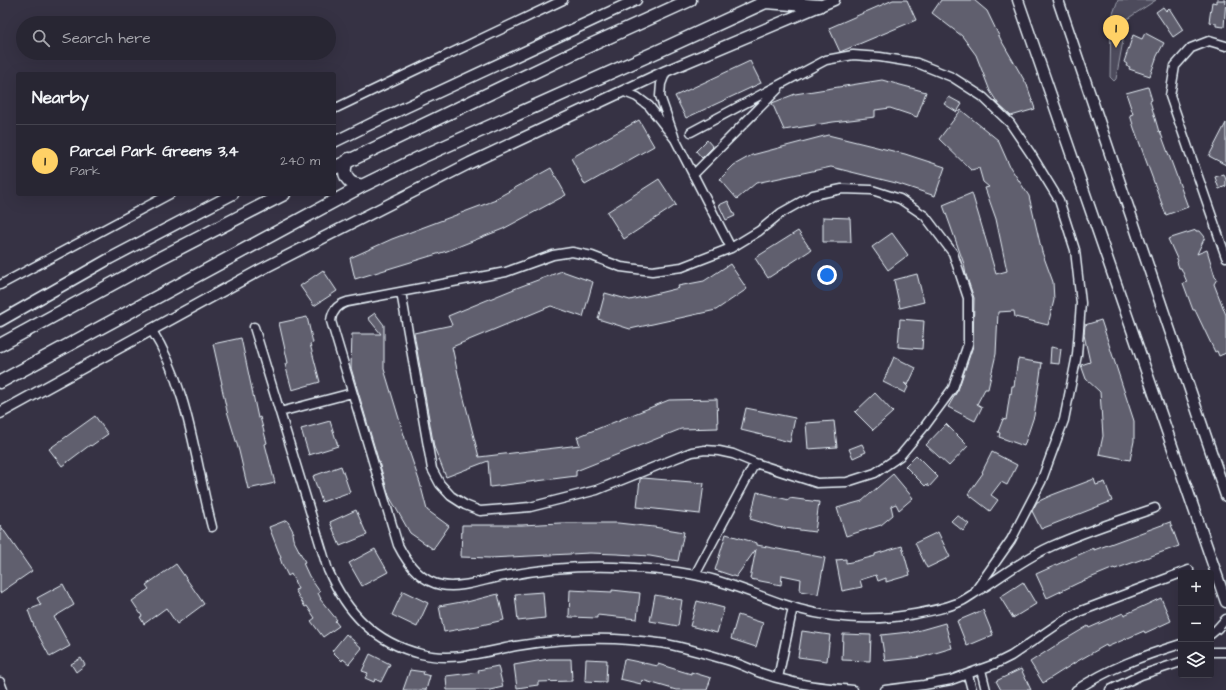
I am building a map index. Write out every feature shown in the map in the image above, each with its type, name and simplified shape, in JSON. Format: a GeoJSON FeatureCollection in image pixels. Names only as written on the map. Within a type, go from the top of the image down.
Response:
{"type":"FeatureCollection","features":[{"type":"Feature","properties":{"kind":"main road"},"geometry":{"type":"LineString","coordinates":[[336,167],[349,159],[580,50],[690,0]]}},
{"type":"Feature","properties":{"kind":"main road"},"geometry":{"type":"LineString","coordinates":[[0,382],[331,199],[364,185],[419,158],[768,1],[820,6]]}},
{"type":"Feature","properties":{"kind":"main road"},"geometry":{"type":"LineString","coordinates":[[349,159],[344,170],[346,178],[352,184],[364,185]]}},
{"type":"Feature","properties":{"kind":"main road"},"geometry":{"type":"LineString","coordinates":[[0,345],[160,258],[280,196]]}},
{"type":"Feature","properties":{"kind":"street"},"geometry":{"type":"LineString","coordinates":[[336,109],[404,75],[563,0]]}},
{"type":"Feature","properties":{"kind":"street"},"geometry":{"type":"LineString","coordinates":[[336,141],[636,0]]}},
{"type":"Feature","properties":{"kind":"street"},"geometry":{"type":"LineString","coordinates":[[0,413],[262,269],[470,163],[666,71],[834,0]]}},
{"type":"Feature","properties":{"kind":"street"},"geometry":{"type":"LineString","coordinates":[[1018,0],[1226,602]]}},
{"type":"Feature","properties":{"kind":"street"},"geometry":{"type":"LineString","coordinates":[[1058,0],[1226,496]]}},
{"type":"Feature","properties":{"kind":"street"},"geometry":{"type":"LineString","coordinates":[[1226,46],[1209,40],[1191,48],[1175,66],[1170,96],[1226,257]]}},
{"type":"Feature","properties":{"kind":"street"},"geometry":{"type":"LineString","coordinates":[[691,132],[826,60],[853,55],[880,57],[917,63],[952,77],[983,97],[1010,123],[1031,154],[1059,200],[1075,250],[1081,302],[1077,355],[1064,420],[1041,482],[1011,540],[973,594]]}},
{"type":"Feature","properties":{"kind":"street"},"geometry":{"type":"LineString","coordinates":[[666,71],[661,84],[660,96],[675,139],[731,248]]}},
{"type":"Feature","properties":{"kind":"street"},"geometry":{"type":"LineString","coordinates":[[693,175],[784,83]]}},
{"type":"Feature","properties":{"kind":"street"},"geometry":{"type":"LineString","coordinates":[[622,91],[637,97],[649,106],[675,139]]}},
{"type":"Feature","properties":{"kind":"street"},"geometry":{"type":"LineString","coordinates":[[401,292],[432,469],[440,484],[451,496],[465,505],[480,511],[530,507],[597,490],[692,452],[705,450],[732,454],[817,483],[847,482],[875,473],[900,456],[925,426],[953,388],[968,344],[968,298],[953,253],[925,216],[900,200],[872,190],[842,189],[813,195],[781,213],[759,231],[731,248],[682,267],[652,271],[621,267],[592,256],[572,252],[553,254],[506,272],[401,292],[342,304],[334,311],[331,321],[398,545],[411,566],[429,581],[439,585],[450,586],[548,570],[591,567],[635,568],[695,575],[753,592],[793,607],[836,616],[887,618],[934,610],[959,602],[1022,562],[1052,546],[1155,508]]}},
{"type":"Feature","properties":{"kind":"street"},"geometry":{"type":"LineString","coordinates":[[0,285],[166,196]]}},
{"type":"Feature","properties":{"kind":"street"},"geometry":{"type":"LineString","coordinates":[[0,321],[109,259],[229,196]]}},
{"type":"Feature","properties":{"kind":"street"},"geometry":{"type":"LineString","coordinates":[[254,328],[328,570],[338,591],[350,609],[365,625],[382,638],[401,648],[442,657],[472,655],[517,646],[554,641],[591,639],[629,640],[666,644],[729,661],[778,678],[825,688],[853,690]]}},
{"type":"Feature","properties":{"kind":"street"},"geometry":{"type":"LineString","coordinates":[[151,329],[168,358],[180,391],[212,527]]}},
{"type":"Feature","properties":{"kind":"street"},"geometry":{"type":"LineString","coordinates":[[280,412],[352,393]]}},
{"type":"Feature","properties":{"kind":"street"},"geometry":{"type":"LineString","coordinates":[[695,575],[755,463]]}},
{"type":"Feature","properties":{"kind":"street"},"geometry":{"type":"LineString","coordinates":[[885,690],[924,686],[951,680],[981,670],[1011,656],[1058,624],[1081,612],[1178,574]]}},
{"type":"Feature","properties":{"kind":"street"},"geometry":{"type":"LineString","coordinates":[[778,678],[793,607]]}},
{"type":"Feature","properties":{"kind":"street"},"geometry":{"type":"LineString","coordinates":[[1214,632],[1226,619]]}},
{"type":"Feature","properties":{"kind":"street"},"geometry":{"type":"LineString","coordinates":[[1076,690],[1099,676],[1135,659],[1178,647]]}},
{"type":"Feature","properties":{"kind":"street"},"geometry":{"type":"LineString","coordinates":[[1214,652],[1226,652]]}},
{"type":"Feature","properties":{"kind":"street"},"geometry":{"type":"LineString","coordinates":[[1110,690],[1141,675],[1178,663]]}},
{"type":"Feature","properties":{"kind":"street"},"geometry":{"type":"LineString","coordinates":[[981,670],[986,690]]}},
{"type":"Feature","properties":{"kind":"street"},"geometry":{"type":"LineString","coordinates":[[968,675],[972,690]]}},
{"type":"Feature","properties":{"kind":"street"},"geometry":{"type":"LineString","coordinates":[[0,682],[3,690]]}},
{"type":"Feature","properties":{"kind":"shaded area"},"geometry":{"type":"Polygon","coordinates":[[[1118,0],[1156,0],[1127,19],[1116,79],[1114,81],[1110,77],[1111,19],[1118,0]]]}},
{"type":"Feature","properties":{"kind":"building"},"geometry":{"type":"Polygon","coordinates":[[[893,0],[907,0],[916,20],[840,52],[829,28],[893,0]]]}},
{"type":"Feature","properties":{"kind":"building"},"geometry":{"type":"Polygon","coordinates":[[[941,0],[974,0],[987,11],[1001,40],[1027,85],[1035,109],[1011,116],[999,105],[990,91],[976,55],[962,36],[932,13],[941,0]]]}},
{"type":"Feature","properties":{"kind":"building"},"geometry":{"type":"Polygon","coordinates":[[[1217,0],[1226,0],[1224,27],[1216,26],[1216,23],[1209,22],[1212,2],[1217,3],[1217,0]]]}},
{"type":"Feature","properties":{"kind":"building"},"geometry":{"type":"Polygon","coordinates":[[[1163,7],[1166,11],[1169,8],[1183,30],[1173,37],[1156,12],[1163,7]]]}},
{"type":"Feature","properties":{"kind":"building"},"geometry":{"type":"Polygon","coordinates":[[[1145,33],[1164,43],[1157,56],[1150,76],[1129,69],[1130,67],[1126,66],[1127,64],[1124,62],[1133,35],[1142,39],[1145,33]]]}},
{"type":"Feature","properties":{"kind":"building"},"geometry":{"type":"Polygon","coordinates":[[[750,61],[761,83],[686,118],[675,96],[750,61]]]}},
{"type":"Feature","properties":{"kind":"building"},"geometry":{"type":"Polygon","coordinates":[[[882,80],[926,92],[917,117],[890,108],[875,110],[875,117],[784,130],[772,103],[795,94],[882,80]]]}},
{"type":"Feature","properties":{"kind":"building"},"geometry":{"type":"Polygon","coordinates":[[[1148,87],[1152,100],[1150,101],[1159,132],[1160,131],[1188,207],[1166,215],[1134,128],[1130,115],[1133,114],[1126,93],[1148,87]]]}},
{"type":"Feature","properties":{"kind":"building"},"geometry":{"type":"Polygon","coordinates":[[[949,97],[962,104],[957,112],[944,104],[949,97]]]}},
{"type":"Feature","properties":{"kind":"building"},"geometry":{"type":"Polygon","coordinates":[[[961,110],[998,140],[1010,167],[1029,196],[1042,252],[1053,282],[1054,300],[1048,325],[1015,317],[1014,311],[998,312],[996,354],[988,389],[985,389],[977,404],[982,407],[975,421],[948,407],[958,390],[973,346],[974,298],[964,264],[943,205],[972,193],[996,274],[1007,271],[996,219],[985,188],[989,187],[983,182],[979,168],[971,170],[939,139],[961,110]]]}},
{"type":"Feature","properties":{"kind":"building"},"geometry":{"type":"Polygon","coordinates":[[[639,120],[654,146],[585,185],[571,158],[639,120]]]}},
{"type":"Feature","properties":{"kind":"building"},"geometry":{"type":"Polygon","coordinates":[[[1226,123],[1226,165],[1209,156],[1226,123]]]}},
{"type":"Feature","properties":{"kind":"building"},"geometry":{"type":"Polygon","coordinates":[[[828,135],[905,154],[945,167],[935,196],[896,183],[831,167],[756,183],[737,199],[720,179],[734,165],[752,155],[828,135]]]}},
{"type":"Feature","properties":{"kind":"building"},"geometry":{"type":"Polygon","coordinates":[[[707,140],[713,147],[702,158],[696,151],[707,140]]]}},
{"type":"Feature","properties":{"kind":"building"},"geometry":{"type":"Polygon","coordinates":[[[551,168],[566,195],[503,229],[447,251],[355,279],[350,258],[392,239],[496,200],[495,199],[551,168]]]}},
{"type":"Feature","properties":{"kind":"building"},"geometry":{"type":"Polygon","coordinates":[[[1224,174],[1226,186],[1219,189],[1215,177],[1224,174]]]}},
{"type":"Feature","properties":{"kind":"building"},"geometry":{"type":"Polygon","coordinates":[[[659,179],[676,205],[624,239],[607,212],[659,179]]]}},
{"type":"Feature","properties":{"kind":"building"},"geometry":{"type":"Polygon","coordinates":[[[728,201],[735,216],[726,220],[719,205],[728,201]]]}},
{"type":"Feature","properties":{"kind":"building"},"geometry":{"type":"Polygon","coordinates":[[[823,217],[850,218],[851,242],[823,242],[823,217]]]}},
{"type":"Feature","properties":{"kind":"building"},"geometry":{"type":"Polygon","coordinates":[[[1196,230],[1200,231],[1205,237],[1197,254],[1207,250],[1215,277],[1217,279],[1214,284],[1226,315],[1226,353],[1219,356],[1217,351],[1215,352],[1195,310],[1193,310],[1183,283],[1187,282],[1181,268],[1179,268],[1178,261],[1168,239],[1196,230]]]}},
{"type":"Feature","properties":{"kind":"building"},"geometry":{"type":"Polygon","coordinates":[[[798,231],[811,250],[768,278],[755,258],[798,231]]]}},
{"type":"Feature","properties":{"kind":"building"},"geometry":{"type":"Polygon","coordinates":[[[892,233],[908,255],[888,270],[872,247],[892,233]]]}},
{"type":"Feature","properties":{"kind":"building"},"geometry":{"type":"Polygon","coordinates":[[[730,264],[747,289],[716,310],[630,329],[598,319],[605,293],[630,300],[679,288],[678,286],[704,281],[730,264]]]}},
{"type":"Feature","properties":{"kind":"building"},"geometry":{"type":"Polygon","coordinates":[[[323,270],[337,291],[314,306],[300,286],[323,270]]]}},
{"type":"Feature","properties":{"kind":"building"},"geometry":{"type":"Polygon","coordinates":[[[562,271],[593,282],[583,317],[551,306],[452,347],[479,457],[580,445],[577,437],[669,400],[717,399],[718,428],[681,429],[576,471],[576,476],[490,487],[488,461],[446,477],[434,447],[414,333],[452,325],[448,316],[562,271]]]}},
{"type":"Feature","properties":{"kind":"building"},"geometry":{"type":"Polygon","coordinates":[[[917,274],[924,302],[900,308],[894,280],[917,274]]]}},
{"type":"Feature","properties":{"kind":"building"},"geometry":{"type":"Polygon","coordinates":[[[375,313],[384,325],[384,369],[427,510],[449,526],[433,549],[410,533],[389,496],[351,368],[352,334],[381,334],[368,318],[375,313]]]}},
{"type":"Feature","properties":{"kind":"building"},"geometry":{"type":"Polygon","coordinates":[[[307,317],[313,343],[310,344],[320,382],[292,390],[285,364],[288,363],[279,323],[307,317]]]}},
{"type":"Feature","properties":{"kind":"building"},"geometry":{"type":"Polygon","coordinates":[[[900,319],[924,321],[922,349],[898,347],[900,319]]]}},
{"type":"Feature","properties":{"kind":"building"},"geometry":{"type":"Polygon","coordinates":[[[1101,320],[1134,421],[1134,441],[1130,460],[1099,454],[1103,436],[1100,392],[1086,379],[1081,365],[1090,362],[1084,335],[1085,325],[1101,320]]]}},
{"type":"Feature","properties":{"kind":"building"},"geometry":{"type":"Polygon","coordinates":[[[241,338],[258,418],[260,417],[267,443],[265,444],[275,483],[248,489],[227,411],[213,344],[241,338]]]}},
{"type":"Feature","properties":{"kind":"building"},"geometry":{"type":"Polygon","coordinates":[[[1051,347],[1061,349],[1059,364],[1050,363],[1051,347]]]}},
{"type":"Feature","properties":{"kind":"building"},"geometry":{"type":"Polygon","coordinates":[[[894,357],[916,368],[908,385],[904,383],[908,387],[905,393],[883,382],[894,357]]]}},
{"type":"Feature","properties":{"kind":"building"},"geometry":{"type":"Polygon","coordinates":[[[1018,359],[1042,363],[1034,416],[1024,446],[999,437],[1000,433],[998,432],[1003,419],[1006,420],[1010,393],[1011,394],[1012,386],[1014,386],[1018,359]]]}},
{"type":"Feature","properties":{"kind":"building"},"geometry":{"type":"Polygon","coordinates":[[[875,393],[893,412],[873,430],[855,412],[875,393]]]}},
{"type":"Feature","properties":{"kind":"building"},"geometry":{"type":"Polygon","coordinates":[[[746,408],[795,418],[790,442],[741,430],[746,408]]]}},
{"type":"Feature","properties":{"kind":"building"},"geometry":{"type":"Polygon","coordinates":[[[95,416],[108,434],[91,446],[90,445],[62,466],[49,449],[95,416]]]}},
{"type":"Feature","properties":{"kind":"building"},"geometry":{"type":"Polygon","coordinates":[[[330,421],[338,446],[309,455],[301,429],[330,421]]]}},
{"type":"Feature","properties":{"kind":"building"},"geometry":{"type":"Polygon","coordinates":[[[834,421],[837,447],[808,449],[806,423],[834,421]]]}},
{"type":"Feature","properties":{"kind":"building"},"geometry":{"type":"Polygon","coordinates":[[[946,424],[968,446],[949,466],[926,445],[946,424]]]}},
{"type":"Feature","properties":{"kind":"building"},"geometry":{"type":"Polygon","coordinates":[[[862,444],[866,452],[853,458],[849,449],[862,444]]]}},
{"type":"Feature","properties":{"kind":"building"},"geometry":{"type":"Polygon","coordinates":[[[992,452],[1017,465],[1007,485],[1001,482],[991,495],[998,500],[990,511],[968,494],[983,473],[982,472],[992,452]]]}},
{"type":"Feature","properties":{"kind":"building"},"geometry":{"type":"Polygon","coordinates":[[[916,455],[938,477],[929,487],[927,484],[925,486],[905,466],[916,455]]]}},
{"type":"Feature","properties":{"kind":"building"},"geometry":{"type":"Polygon","coordinates":[[[341,466],[350,492],[322,502],[313,476],[341,466]]]}},
{"type":"Feature","properties":{"kind":"building"},"geometry":{"type":"Polygon","coordinates":[[[893,474],[913,498],[899,510],[896,504],[891,506],[893,515],[881,525],[846,536],[837,508],[862,501],[893,474]]]}},
{"type":"Feature","properties":{"kind":"building"},"geometry":{"type":"Polygon","coordinates":[[[640,479],[704,483],[700,514],[637,507],[640,479]]]}},
{"type":"Feature","properties":{"kind":"building"},"geometry":{"type":"Polygon","coordinates":[[[1094,479],[1096,485],[1105,482],[1112,501],[1041,529],[1032,511],[1037,502],[1094,479]]]}},
{"type":"Feature","properties":{"kind":"building"},"geometry":{"type":"Polygon","coordinates":[[[757,492],[789,500],[789,498],[819,502],[815,532],[777,527],[750,519],[757,492]]]}},
{"type":"Feature","properties":{"kind":"building"},"geometry":{"type":"Polygon","coordinates":[[[356,510],[367,535],[340,546],[330,522],[356,510]]]}},
{"type":"Feature","properties":{"kind":"building"},"geometry":{"type":"Polygon","coordinates":[[[957,515],[969,524],[963,531],[951,521],[957,515]]]}},
{"type":"Feature","properties":{"kind":"building"},"geometry":{"type":"Polygon","coordinates":[[[287,520],[294,533],[292,533],[293,539],[305,562],[303,563],[309,576],[320,592],[318,593],[320,599],[337,620],[335,621],[339,626],[323,637],[311,621],[315,618],[307,606],[305,607],[295,590],[298,589],[291,574],[288,576],[282,564],[269,527],[287,520]]]}},
{"type":"Feature","properties":{"kind":"building"},"geometry":{"type":"Polygon","coordinates":[[[1170,522],[1179,546],[1115,569],[1114,568],[1047,598],[1036,574],[1094,548],[1094,550],[1170,522]]]}},
{"type":"Feature","properties":{"kind":"building"},"geometry":{"type":"Polygon","coordinates":[[[560,523],[618,523],[684,532],[678,561],[650,556],[590,553],[490,558],[461,557],[462,525],[522,525],[560,523]]]}},
{"type":"Feature","properties":{"kind":"building"},"geometry":{"type":"Polygon","coordinates":[[[0,525],[32,571],[0,593],[0,525]]]}},
{"type":"Feature","properties":{"kind":"building"},"geometry":{"type":"Polygon","coordinates":[[[938,532],[950,557],[927,568],[915,543],[938,532]]]}},
{"type":"Feature","properties":{"kind":"building"},"geometry":{"type":"Polygon","coordinates":[[[726,534],[757,543],[757,545],[825,558],[818,594],[800,591],[801,579],[782,575],[781,585],[750,579],[756,549],[736,577],[715,570],[726,534]]]}},
{"type":"Feature","properties":{"kind":"building"},"geometry":{"type":"Polygon","coordinates":[[[902,546],[910,575],[886,582],[886,578],[878,581],[876,575],[860,580],[862,587],[842,591],[836,560],[846,559],[846,563],[856,561],[902,546]]]}},
{"type":"Feature","properties":{"kind":"building"},"geometry":{"type":"Polygon","coordinates":[[[375,549],[388,572],[362,586],[349,563],[375,549]]]}},
{"type":"Feature","properties":{"kind":"building"},"geometry":{"type":"Polygon","coordinates":[[[176,564],[204,604],[177,624],[166,608],[144,624],[140,617],[142,616],[132,601],[149,589],[146,585],[176,564]]]}},
{"type":"Feature","properties":{"kind":"building"},"geometry":{"type":"Polygon","coordinates":[[[1023,582],[1036,604],[1013,618],[1000,597],[1023,582]]]}},
{"type":"Feature","properties":{"kind":"building"},"geometry":{"type":"Polygon","coordinates":[[[63,584],[74,605],[54,617],[70,646],[50,657],[35,629],[28,610],[41,605],[37,598],[63,584]]]}},
{"type":"Feature","properties":{"kind":"building"},"geometry":{"type":"Polygon","coordinates":[[[570,590],[612,592],[612,590],[640,593],[637,619],[597,615],[597,618],[569,617],[570,590]]]}},
{"type":"Feature","properties":{"kind":"building"},"geometry":{"type":"Polygon","coordinates":[[[403,591],[428,603],[417,627],[392,615],[403,591]]]}},
{"type":"Feature","properties":{"kind":"building"},"geometry":{"type":"Polygon","coordinates":[[[543,592],[545,618],[518,621],[515,594],[543,592]]]}},
{"type":"Feature","properties":{"kind":"building"},"geometry":{"type":"Polygon","coordinates":[[[498,594],[504,620],[444,632],[439,606],[467,602],[498,594]]]}},
{"type":"Feature","properties":{"kind":"building"},"geometry":{"type":"Polygon","coordinates":[[[655,595],[682,600],[678,626],[650,621],[655,595]]]}},
{"type":"Feature","properties":{"kind":"building"},"geometry":{"type":"Polygon","coordinates":[[[1161,598],[1171,621],[1145,633],[1144,631],[1107,647],[1106,645],[1043,683],[1030,662],[1088,626],[1089,628],[1123,613],[1124,615],[1161,598]]]}},
{"type":"Feature","properties":{"kind":"building"},"geometry":{"type":"Polygon","coordinates":[[[697,601],[724,608],[717,633],[690,626],[697,601]]]}},
{"type":"Feature","properties":{"kind":"building"},"geometry":{"type":"Polygon","coordinates":[[[983,610],[993,635],[967,646],[957,621],[983,610]]]}},
{"type":"Feature","properties":{"kind":"building"},"geometry":{"type":"Polygon","coordinates":[[[738,615],[763,623],[756,647],[731,639],[738,615]]]}},
{"type":"Feature","properties":{"kind":"building"},"geometry":{"type":"Polygon","coordinates":[[[945,623],[952,648],[922,657],[885,661],[881,635],[910,633],[945,623]]]}},
{"type":"Feature","properties":{"kind":"building"},"geometry":{"type":"Polygon","coordinates":[[[802,631],[830,635],[827,661],[798,657],[802,631]]]}},
{"type":"Feature","properties":{"kind":"building"},"geometry":{"type":"Polygon","coordinates":[[[346,634],[362,648],[349,664],[343,659],[342,661],[332,651],[346,634]]]}},
{"type":"Feature","properties":{"kind":"building"},"geometry":{"type":"Polygon","coordinates":[[[843,634],[871,635],[870,661],[842,660],[843,634]]]}},
{"type":"Feature","properties":{"kind":"building"},"geometry":{"type":"Polygon","coordinates":[[[370,654],[390,664],[381,682],[375,679],[374,682],[365,678],[368,673],[362,671],[370,654]]]}},
{"type":"Feature","properties":{"kind":"building"},"geometry":{"type":"Polygon","coordinates":[[[81,658],[85,665],[76,672],[71,664],[81,658]]]}},
{"type":"Feature","properties":{"kind":"building"},"geometry":{"type":"Polygon","coordinates":[[[549,659],[571,659],[572,681],[538,682],[538,685],[517,688],[514,665],[549,659]]]}},
{"type":"Feature","properties":{"kind":"building"},"geometry":{"type":"Polygon","coordinates":[[[586,659],[607,660],[606,682],[585,681],[586,659]]]}},
{"type":"Feature","properties":{"kind":"building"},"geometry":{"type":"Polygon","coordinates":[[[624,659],[658,666],[658,664],[691,674],[691,672],[711,678],[707,690],[676,690],[642,680],[641,684],[620,679],[624,659]]]}},
{"type":"Feature","properties":{"kind":"building"},"geometry":{"type":"Polygon","coordinates":[[[498,666],[503,687],[490,690],[447,690],[446,676],[479,672],[478,670],[498,666]]]}},
{"type":"Feature","properties":{"kind":"building"},"geometry":{"type":"Polygon","coordinates":[[[1021,669],[1031,690],[1001,690],[996,681],[1021,669]]]}},
{"type":"Feature","properties":{"kind":"building"},"geometry":{"type":"Polygon","coordinates":[[[410,670],[424,672],[423,674],[430,676],[426,690],[403,690],[410,670]]]}},
{"type":"Feature","properties":{"kind":"place","name":"Parcel Park Greens 3,4"},"geometry":{"type":"Point","coordinates":[1116,48]}}]}
